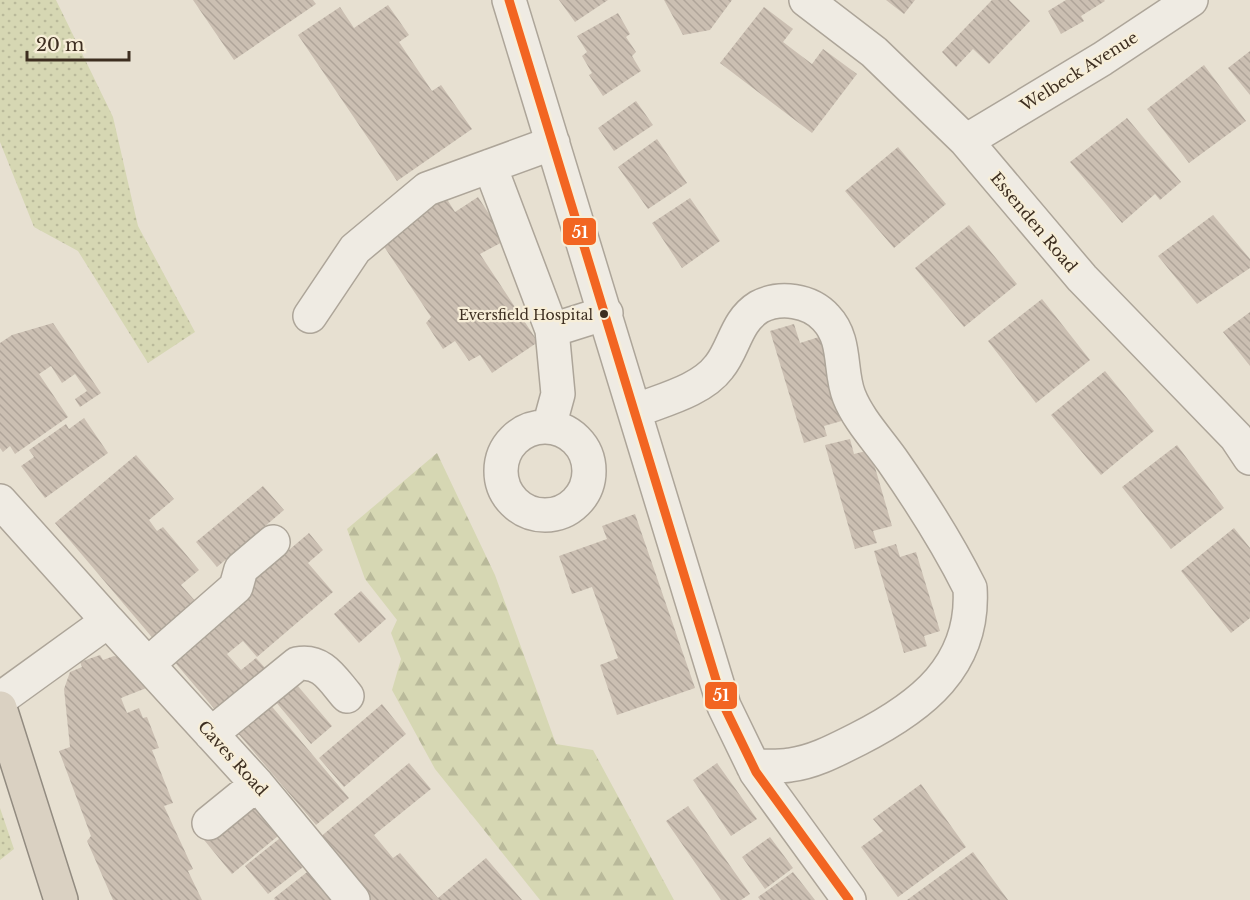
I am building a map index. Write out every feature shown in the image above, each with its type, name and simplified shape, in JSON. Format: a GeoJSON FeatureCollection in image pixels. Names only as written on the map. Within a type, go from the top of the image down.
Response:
{"type":"FeatureCollection","features":[{"type":"Feature","properties":{"kind":"highway"},"geometry":{"type":"LineString","coordinates":[[0,708],[61,900]]}},
{"type":"Feature","properties":{"kind":"street"},"geometry":{"type":"LineString","coordinates":[[509,0],[724,706],[753,766],[849,900]]}},
{"type":"Feature","properties":{"kind":"street","name":"Essenden Road"},"geometry":{"type":"LineString","coordinates":[[806,0],[874,52],[966,141],[1082,278],[1236,437],[1250,458]]}},
{"type":"Feature","properties":{"kind":"street","name":"Welbeck Avenue"},"geometry":{"type":"LineString","coordinates":[[966,141],[1102,58],[1191,0]]}},
{"type":"Feature","properties":{"kind":"street"},"geometry":{"type":"LineString","coordinates":[[310,316],[355,249],[427,189],[553,143]]}},
{"type":"Feature","properties":{"kind":"street"},"geometry":{"type":"LineString","coordinates":[[490,166],[552,330],[558,393],[549,427]]}},
{"type":"Feature","properties":{"kind":"street"},"geometry":{"type":"LineString","coordinates":[[635,411],[706,380],[720,367],[745,321],[759,308],[789,299],[814,309],[826,317],[834,331],[843,353],[848,394],[860,416],[893,461],[970,588],[972,610],[962,647],[946,676],[915,705],[880,728],[814,760],[789,766],[753,766]]}},
{"type":"Feature","properties":{"kind":"street"},"geometry":{"type":"LineString","coordinates":[[552,330],[606,313]]}},
{"type":"Feature","properties":{"kind":"street","name":"Caves Road"},"geometry":{"type":"LineString","coordinates":[[0,501],[257,784],[352,900]]}},
{"type":"Feature","properties":{"kind":"street"},"geometry":{"type":"LineString","coordinates":[[148,664],[236,587],[241,569],[273,542]]}},
{"type":"Feature","properties":{"kind":"street"},"geometry":{"type":"LineString","coordinates":[[0,699],[108,621]]}},
{"type":"Feature","properties":{"kind":"street"},"geometry":{"type":"LineString","coordinates":[[211,734],[297,664],[314,663],[323,668],[347,696]]}},
{"type":"Feature","properties":{"kind":"street"},"geometry":{"type":"LineString","coordinates":[[209,823],[257,784]]}},
{"type":"Feature","properties":{"kind":"green space"},"geometry":{"type":"Polygon","coordinates":[[[0,0],[56,0],[113,117],[138,226],[195,332],[148,363],[78,251],[34,227],[0,142],[0,0]]]}},
{"type":"Feature","properties":{"kind":"green space"},"geometry":{"type":"Polygon","coordinates":[[[437,453],[495,575],[556,744],[593,750],[674,900],[540,900],[435,769],[392,690],[401,659],[391,633],[397,620],[365,579],[347,529],[437,453]]]}},
{"type":"Feature","properties":{"kind":"green space"},"geometry":{"type":"Polygon","coordinates":[[[0,808],[14,849],[0,860],[0,808]]]}},
{"type":"Feature","properties":{"kind":"building"},"geometry":{"type":"Polygon","coordinates":[[[193,0],[313,0],[316,4],[234,60],[193,0]]]}},
{"type":"Feature","properties":{"kind":"building"},"geometry":{"type":"Polygon","coordinates":[[[559,0],[608,0],[575,22],[559,0]]]}},
{"type":"Feature","properties":{"kind":"building"},"geometry":{"type":"Polygon","coordinates":[[[664,0],[732,0],[710,30],[683,35],[664,0]]]}},
{"type":"Feature","properties":{"kind":"building"},"geometry":{"type":"Polygon","coordinates":[[[886,0],[915,0],[904,14],[886,0]]]}},
{"type":"Feature","properties":{"kind":"building"},"geometry":{"type":"Polygon","coordinates":[[[992,0],[1009,0],[1030,21],[989,64],[973,49],[956,67],[942,52],[992,0]]]}},
{"type":"Feature","properties":{"kind":"building"},"geometry":{"type":"Polygon","coordinates":[[[1066,0],[1105,1],[1081,16],[1084,21],[1061,34],[1048,11],[1066,0]]]}},
{"type":"Feature","properties":{"kind":"building"},"geometry":{"type":"Polygon","coordinates":[[[388,5],[409,35],[399,42],[432,91],[441,85],[472,129],[397,181],[298,35],[340,7],[354,28],[388,5]]]}},
{"type":"Feature","properties":{"kind":"building"},"geometry":{"type":"Polygon","coordinates":[[[764,7],[793,29],[783,42],[812,64],[823,49],[857,74],[812,133],[720,63],[764,7]]]}},
{"type":"Feature","properties":{"kind":"building"},"geometry":{"type":"Polygon","coordinates":[[[618,13],[630,34],[626,37],[636,52],[632,56],[641,71],[603,96],[589,75],[592,73],[582,56],[587,52],[577,36],[618,13]]]}},
{"type":"Feature","properties":{"kind":"building"},"geometry":{"type":"Polygon","coordinates":[[[1250,51],[1250,95],[1228,68],[1250,51]]]}},
{"type":"Feature","properties":{"kind":"building"},"geometry":{"type":"Polygon","coordinates":[[[1204,65],[1246,121],[1189,163],[1147,109],[1204,65]]]}},
{"type":"Feature","properties":{"kind":"building"},"geometry":{"type":"Polygon","coordinates":[[[636,101],[653,125],[614,151],[598,128],[636,101]]]}},
{"type":"Feature","properties":{"kind":"building"},"geometry":{"type":"Polygon","coordinates":[[[1127,118],[1181,182],[1160,200],[1155,194],[1122,223],[1070,162],[1127,118]]]}},
{"type":"Feature","properties":{"kind":"building"},"geometry":{"type":"Polygon","coordinates":[[[657,139],[687,183],[648,209],[618,167],[657,139]]]}},
{"type":"Feature","properties":{"kind":"building"},"geometry":{"type":"Polygon","coordinates":[[[898,147],[946,204],[894,248],[845,191],[898,147]]]}},
{"type":"Feature","properties":{"kind":"building"},"geometry":{"type":"Polygon","coordinates":[[[445,196],[455,212],[478,197],[506,240],[480,254],[538,342],[492,373],[480,355],[469,361],[455,341],[443,349],[426,323],[431,317],[379,239],[445,196]]]}},
{"type":"Feature","properties":{"kind":"building"},"geometry":{"type":"Polygon","coordinates":[[[690,198],[720,241],[682,268],[652,223],[690,198]]]}},
{"type":"Feature","properties":{"kind":"building"},"geometry":{"type":"Polygon","coordinates":[[[1213,215],[1250,259],[1250,268],[1197,304],[1158,256],[1213,215]]]}},
{"type":"Feature","properties":{"kind":"building"},"geometry":{"type":"Polygon","coordinates":[[[969,225],[1017,284],[964,327],[915,268],[969,225]]]}},
{"type":"Feature","properties":{"kind":"building"},"geometry":{"type":"Polygon","coordinates":[[[1042,299],[1090,360],[1036,403],[988,341],[1042,299]]]}},
{"type":"Feature","properties":{"kind":"building"},"geometry":{"type":"Polygon","coordinates":[[[1250,312],[1250,366],[1223,332],[1250,312]]]}},
{"type":"Feature","properties":{"kind":"building"},"geometry":{"type":"Polygon","coordinates":[[[53,323],[101,393],[80,407],[75,399],[87,391],[75,374],[62,383],[51,366],[39,374],[68,417],[15,454],[10,446],[3,452],[0,448],[0,343],[12,335],[53,323]]]}},
{"type":"Feature","properties":{"kind":"building"},"geometry":{"type":"Polygon","coordinates":[[[794,324],[800,343],[819,337],[845,420],[824,426],[827,436],[804,443],[770,331],[794,324]]]}},
{"type":"Feature","properties":{"kind":"building"},"geometry":{"type":"Polygon","coordinates":[[[1105,371],[1154,431],[1101,475],[1051,415],[1105,371]]]}},
{"type":"Feature","properties":{"kind":"building"},"geometry":{"type":"Polygon","coordinates":[[[84,418],[108,453],[45,498],[21,466],[34,457],[29,450],[66,424],[69,429],[84,418]]]}},
{"type":"Feature","properties":{"kind":"building"},"geometry":{"type":"Polygon","coordinates":[[[850,439],[854,454],[870,450],[892,526],[873,531],[877,543],[855,549],[825,445],[850,439]]]}},
{"type":"Feature","properties":{"kind":"building"},"geometry":{"type":"Polygon","coordinates":[[[1177,445],[1224,508],[1171,549],[1122,487],[1177,445]]]}},
{"type":"Feature","properties":{"kind":"building"},"geometry":{"type":"Polygon","coordinates":[[[136,455],[174,499],[149,520],[157,531],[163,527],[199,570],[181,585],[205,612],[162,649],[55,523],[136,455]]]}},
{"type":"Feature","properties":{"kind":"building"},"geometry":{"type":"Polygon","coordinates":[[[263,486],[284,510],[217,567],[196,542],[263,486]]]}},
{"type":"Feature","properties":{"kind":"building"},"geometry":{"type":"Polygon","coordinates":[[[635,514],[695,688],[617,715],[600,665],[618,658],[592,587],[572,594],[559,556],[607,539],[602,526],[635,514]]]}},
{"type":"Feature","properties":{"kind":"building"},"geometry":{"type":"Polygon","coordinates":[[[1234,528],[1250,548],[1250,618],[1231,633],[1181,571],[1234,528]]]}},
{"type":"Feature","properties":{"kind":"building"},"geometry":{"type":"Polygon","coordinates":[[[309,533],[323,550],[308,563],[333,592],[257,657],[243,641],[227,654],[241,670],[256,658],[267,670],[217,712],[167,653],[309,533]]]}},
{"type":"Feature","properties":{"kind":"building"},"geometry":{"type":"Polygon","coordinates":[[[896,544],[900,557],[916,552],[940,631],[924,636],[927,646],[904,653],[874,551],[896,544]]]}},
{"type":"Feature","properties":{"kind":"building"},"geometry":{"type":"Polygon","coordinates":[[[361,591],[386,619],[359,643],[334,614],[361,591]]]}},
{"type":"Feature","properties":{"kind":"building"},"geometry":{"type":"Polygon","coordinates":[[[100,655],[103,660],[114,656],[136,663],[159,683],[121,698],[127,713],[139,708],[143,718],[147,717],[159,748],[152,750],[173,803],[164,806],[193,869],[188,871],[202,900],[113,900],[87,841],[91,836],[59,751],[70,747],[64,689],[70,672],[82,667],[80,662],[100,655]]]}},
{"type":"Feature","properties":{"kind":"building"},"geometry":{"type":"Polygon","coordinates":[[[291,678],[332,726],[311,744],[270,695],[291,678]]]}},
{"type":"Feature","properties":{"kind":"building"},"geometry":{"type":"Polygon","coordinates":[[[263,696],[349,798],[316,825],[230,724],[263,696]]]}},
{"type":"Feature","properties":{"kind":"building"},"geometry":{"type":"Polygon","coordinates":[[[382,704],[406,734],[344,787],[319,758],[382,704]]]}},
{"type":"Feature","properties":{"kind":"building"},"geometry":{"type":"Polygon","coordinates":[[[409,763],[431,789],[374,835],[393,858],[400,853],[438,898],[486,858],[522,900],[371,900],[319,838],[409,763]]]}},
{"type":"Feature","properties":{"kind":"building"},"geometry":{"type":"Polygon","coordinates":[[[717,763],[757,819],[731,836],[693,780],[717,763]]]}},
{"type":"Feature","properties":{"kind":"building"},"geometry":{"type":"Polygon","coordinates":[[[921,784],[966,847],[898,897],[861,847],[883,831],[873,819],[921,784]]]}},
{"type":"Feature","properties":{"kind":"building"},"geometry":{"type":"Polygon","coordinates":[[[246,797],[278,836],[232,874],[200,835],[246,797]]]}},
{"type":"Feature","properties":{"kind":"building"},"geometry":{"type":"Polygon","coordinates":[[[688,806],[750,894],[741,900],[721,900],[666,821],[688,806]]]}},
{"type":"Feature","properties":{"kind":"building"},"geometry":{"type":"Polygon","coordinates":[[[284,835],[307,864],[268,894],[245,866],[284,835]]]}},
{"type":"Feature","properties":{"kind":"building"},"geometry":{"type":"Polygon","coordinates":[[[770,837],[793,868],[765,889],[742,857],[770,837]]]}},
{"type":"Feature","properties":{"kind":"building"},"geometry":{"type":"Polygon","coordinates":[[[973,852],[1008,900],[907,900],[973,852]]]}},
{"type":"Feature","properties":{"kind":"building"},"geometry":{"type":"Polygon","coordinates":[[[311,869],[336,900],[275,900],[274,898],[311,869]]]}},
{"type":"Feature","properties":{"kind":"building"},"geometry":{"type":"Polygon","coordinates":[[[793,872],[815,900],[760,900],[758,897],[793,872]]]}},
{"type":"Feature","properties":{"kind":"transit line","name":"51"},"geometry":{"type":"LineString","coordinates":[[509,0],[724,706],[756,772],[849,900]]}},
{"type":"Feature","properties":{"kind":"place","name":"Eversfield Hospital"},"geometry":{"type":"Point","coordinates":[604,314]}}]}
